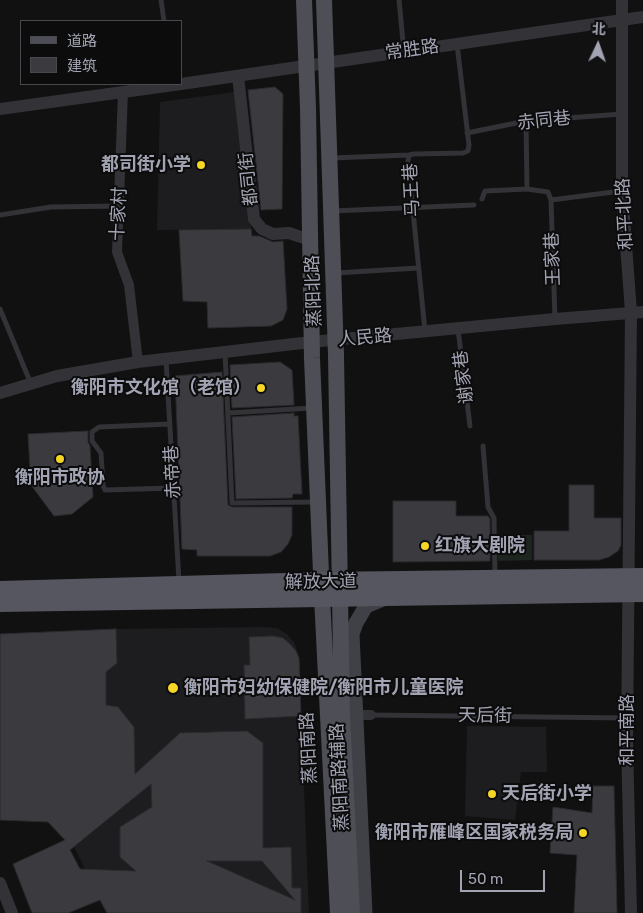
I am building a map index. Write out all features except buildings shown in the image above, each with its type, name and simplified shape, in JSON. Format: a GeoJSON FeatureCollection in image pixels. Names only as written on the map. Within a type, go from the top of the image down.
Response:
{"type":"FeatureCollection","features":[{"type":"Feature","properties":{"kind":"highway","name":"解放大道"},"geometry":{"type":"LineString","coordinates":[[0,590],[179,585],[341,589],[495,578],[636,585]]}},
{"type":"Feature","properties":{"kind":"highway","name":"解放大道"},"geometry":{"type":"LineString","coordinates":[[341,589],[388,597],[636,585]]}},
{"type":"Feature","properties":{"kind":"highway","name":"解放大道"},"geometry":{"type":"LineString","coordinates":[[0,603],[321,589]]}},
{"type":"Feature","properties":{"kind":"main road","name":"蒸阳北路"},"geometry":{"type":"LineString","coordinates":[[304,0],[311,342],[321,589]]}},
{"type":"Feature","properties":{"kind":"main road","name":"蒸阳北路"},"geometry":{"type":"LineString","coordinates":[[324,0],[336,340],[341,589]]}},
{"type":"Feature","properties":{"kind":"main road","name":"蒸阳南路"},"geometry":{"type":"LineString","coordinates":[[321,589],[338,913]]}},
{"type":"Feature","properties":{"kind":"main road","name":"蒸阳南路"},"geometry":{"type":"LineString","coordinates":[[341,589],[349,715],[352,913]]}},
{"type":"Feature","properties":{"kind":"main road","name":"蒸阳南路辅路"},"geometry":{"type":"LineString","coordinates":[[365,913],[349,715],[352,634],[366,606],[388,597]]}},
{"type":"Feature","properties":{"kind":"street","name":"和平北路"},"geometry":{"type":"LineString","coordinates":[[622,0],[622,191],[637,312],[636,585]]}},
{"type":"Feature","properties":{"kind":"street","name":"常胜路"},"geometry":{"type":"LineString","coordinates":[[182,83],[643,17]]}},
{"type":"Feature","properties":{"kind":"street","name":"都司街"},"geometry":{"type":"LineString","coordinates":[[238,76],[254,219],[262,229],[273,234],[289,234],[310,240]]}},
{"type":"Feature","properties":{"kind":"street","name":"常胜路"},"geometry":{"type":"LineString","coordinates":[[0,109],[169,85]]}},
{"type":"Feature","properties":{"kind":"street","name":"十家村"},"geometry":{"type":"LineString","coordinates":[[123,92],[117,252],[130,285],[138,362]]}},
{"type":"Feature","properties":{"kind":"street","name":"人民路"},"geometry":{"type":"LineString","coordinates":[[0,393],[57,376],[138,362],[311,342],[637,312]]}},
{"type":"Feature","properties":{"kind":"street","name":"和平南路"},"geometry":{"type":"LineString","coordinates":[[631,913],[627,741],[636,585]]}},
{"type":"Feature","properties":{"kind":"street","name":"天后街"},"geometry":{"type":"LineString","coordinates":[[349,715],[371,714]]}},
{"type":"Feature","properties":{"kind":"street"},"geometry":{"type":"LineString","coordinates":[[0,885],[12,913]]}},
{"type":"Feature","properties":{"kind":"lane"},"geometry":{"type":"LineString","coordinates":[[161,0],[164,20]]}},
{"type":"Feature","properties":{"kind":"lane"},"geometry":{"type":"LineString","coordinates":[[398,0],[404,52]]}},
{"type":"Feature","properties":{"kind":"lane","name":"马王巷"},"geometry":{"type":"LineString","coordinates":[[425,332],[408,161],[409,155],[414,154],[463,154],[468,151],[457,44]]}},
{"type":"Feature","properties":{"kind":"lane","name":"赤同巷"},"geometry":{"type":"LineString","coordinates":[[467,133],[526,121],[622,114]]}},
{"type":"Feature","properties":{"kind":"lane"},"geometry":{"type":"LineString","coordinates":[[526,121],[527,189]]}},
{"type":"Feature","properties":{"kind":"lane"},"geometry":{"type":"LineString","coordinates":[[330,158],[409,155]]}},
{"type":"Feature","properties":{"kind":"lane"},"geometry":{"type":"LineString","coordinates":[[482,199],[485,190],[527,189],[548,192],[551,200],[622,191]]}},
{"type":"Feature","properties":{"kind":"lane","name":"王家巷"},"geometry":{"type":"LineString","coordinates":[[551,200],[555,319]]}},
{"type":"Feature","properties":{"kind":"lane"},"geometry":{"type":"LineString","coordinates":[[331,211],[474,205]]}},
{"type":"Feature","properties":{"kind":"lane"},"geometry":{"type":"LineString","coordinates":[[0,215],[51,207],[120,206]]}},
{"type":"Feature","properties":{"kind":"lane"},"geometry":{"type":"LineString","coordinates":[[334,273],[418,268]]}},
{"type":"Feature","properties":{"kind":"lane"},"geometry":{"type":"LineString","coordinates":[[0,309],[31,384]]}},
{"type":"Feature","properties":{"kind":"lane","name":"谢家巷"},"geometry":{"type":"LineString","coordinates":[[458,328],[470,426]]}},
{"type":"Feature","properties":{"kind":"lane"},"geometry":{"type":"LineString","coordinates":[[225,352],[232,503],[318,502]]}},
{"type":"Feature","properties":{"kind":"lane","name":"赤帝巷"},"geometry":{"type":"LineString","coordinates":[[166,359],[179,585]]}},
{"type":"Feature","properties":{"kind":"lane"},"geometry":{"type":"LineString","coordinates":[[228,413],[314,408]]}},
{"type":"Feature","properties":{"kind":"lane"},"geometry":{"type":"LineString","coordinates":[[170,424],[99,427],[92,432],[92,441],[101,453],[103,486],[105,490],[174,488]]}},
{"type":"Feature","properties":{"kind":"lane"},"geometry":{"type":"LineString","coordinates":[[483,446],[488,507],[494,518],[495,578]]}},
{"type":"Feature","properties":{"kind":"lane","name":"天后街"},"geometry":{"type":"LineString","coordinates":[[371,714],[628,718]]}},
{"type":"Feature","properties":{"kind":"shaded area","name":"都司街小学"},"geometry":{"type":"Polygon","coordinates":[[[235,92],[251,229],[157,230],[160,102],[235,92]]]}},
{"type":"Feature","properties":{"kind":"shaded area"},"geometry":{"type":"Polygon","coordinates":[[[497,535],[532,535],[532,560],[498,561],[497,535]]]}},
{"type":"Feature","properties":{"kind":"shaded area"},"geometry":{"type":"Polygon","coordinates":[[[277,628],[288,635],[295,644],[300,664],[309,913],[270,913],[271,889],[236,874],[85,869],[74,847],[135,797],[134,727],[118,707],[106,705],[106,672],[117,663],[116,629],[277,628]]]}},
{"type":"Feature","properties":{"kind":"shaded area","name":"天后街小学"},"geometry":{"type":"Polygon","coordinates":[[[467,726],[546,727],[547,772],[521,772],[515,820],[465,816],[467,726]]]}},
{"type":"Feature","properties":{"kind":"place","name":"都司街小学"},"geometry":{"type":"Point","coordinates":[201,165]}},
{"type":"Feature","properties":{"kind":"place","name":"衡阳市文化馆（老馆）"},"geometry":{"type":"Point","coordinates":[261,388]}},
{"type":"Feature","properties":{"kind":"place","name":"衡阳市政协"},"geometry":{"type":"Point","coordinates":[60,459]}},
{"type":"Feature","properties":{"kind":"place","name":"红旗大剧院"},"geometry":{"type":"Point","coordinates":[425,546]}},
{"type":"Feature","properties":{"kind":"place","name":"衡阳市妇幼保健院/衡阳市儿童医院"},"geometry":{"type":"Point","coordinates":[173,688]}},
{"type":"Feature","properties":{"kind":"place","name":"天后街小学"},"geometry":{"type":"Point","coordinates":[492,794]}},
{"type":"Feature","properties":{"kind":"place","name":"衡阳市雁峰区国家税务局"},"geometry":{"type":"Point","coordinates":[583,833]}}]}
